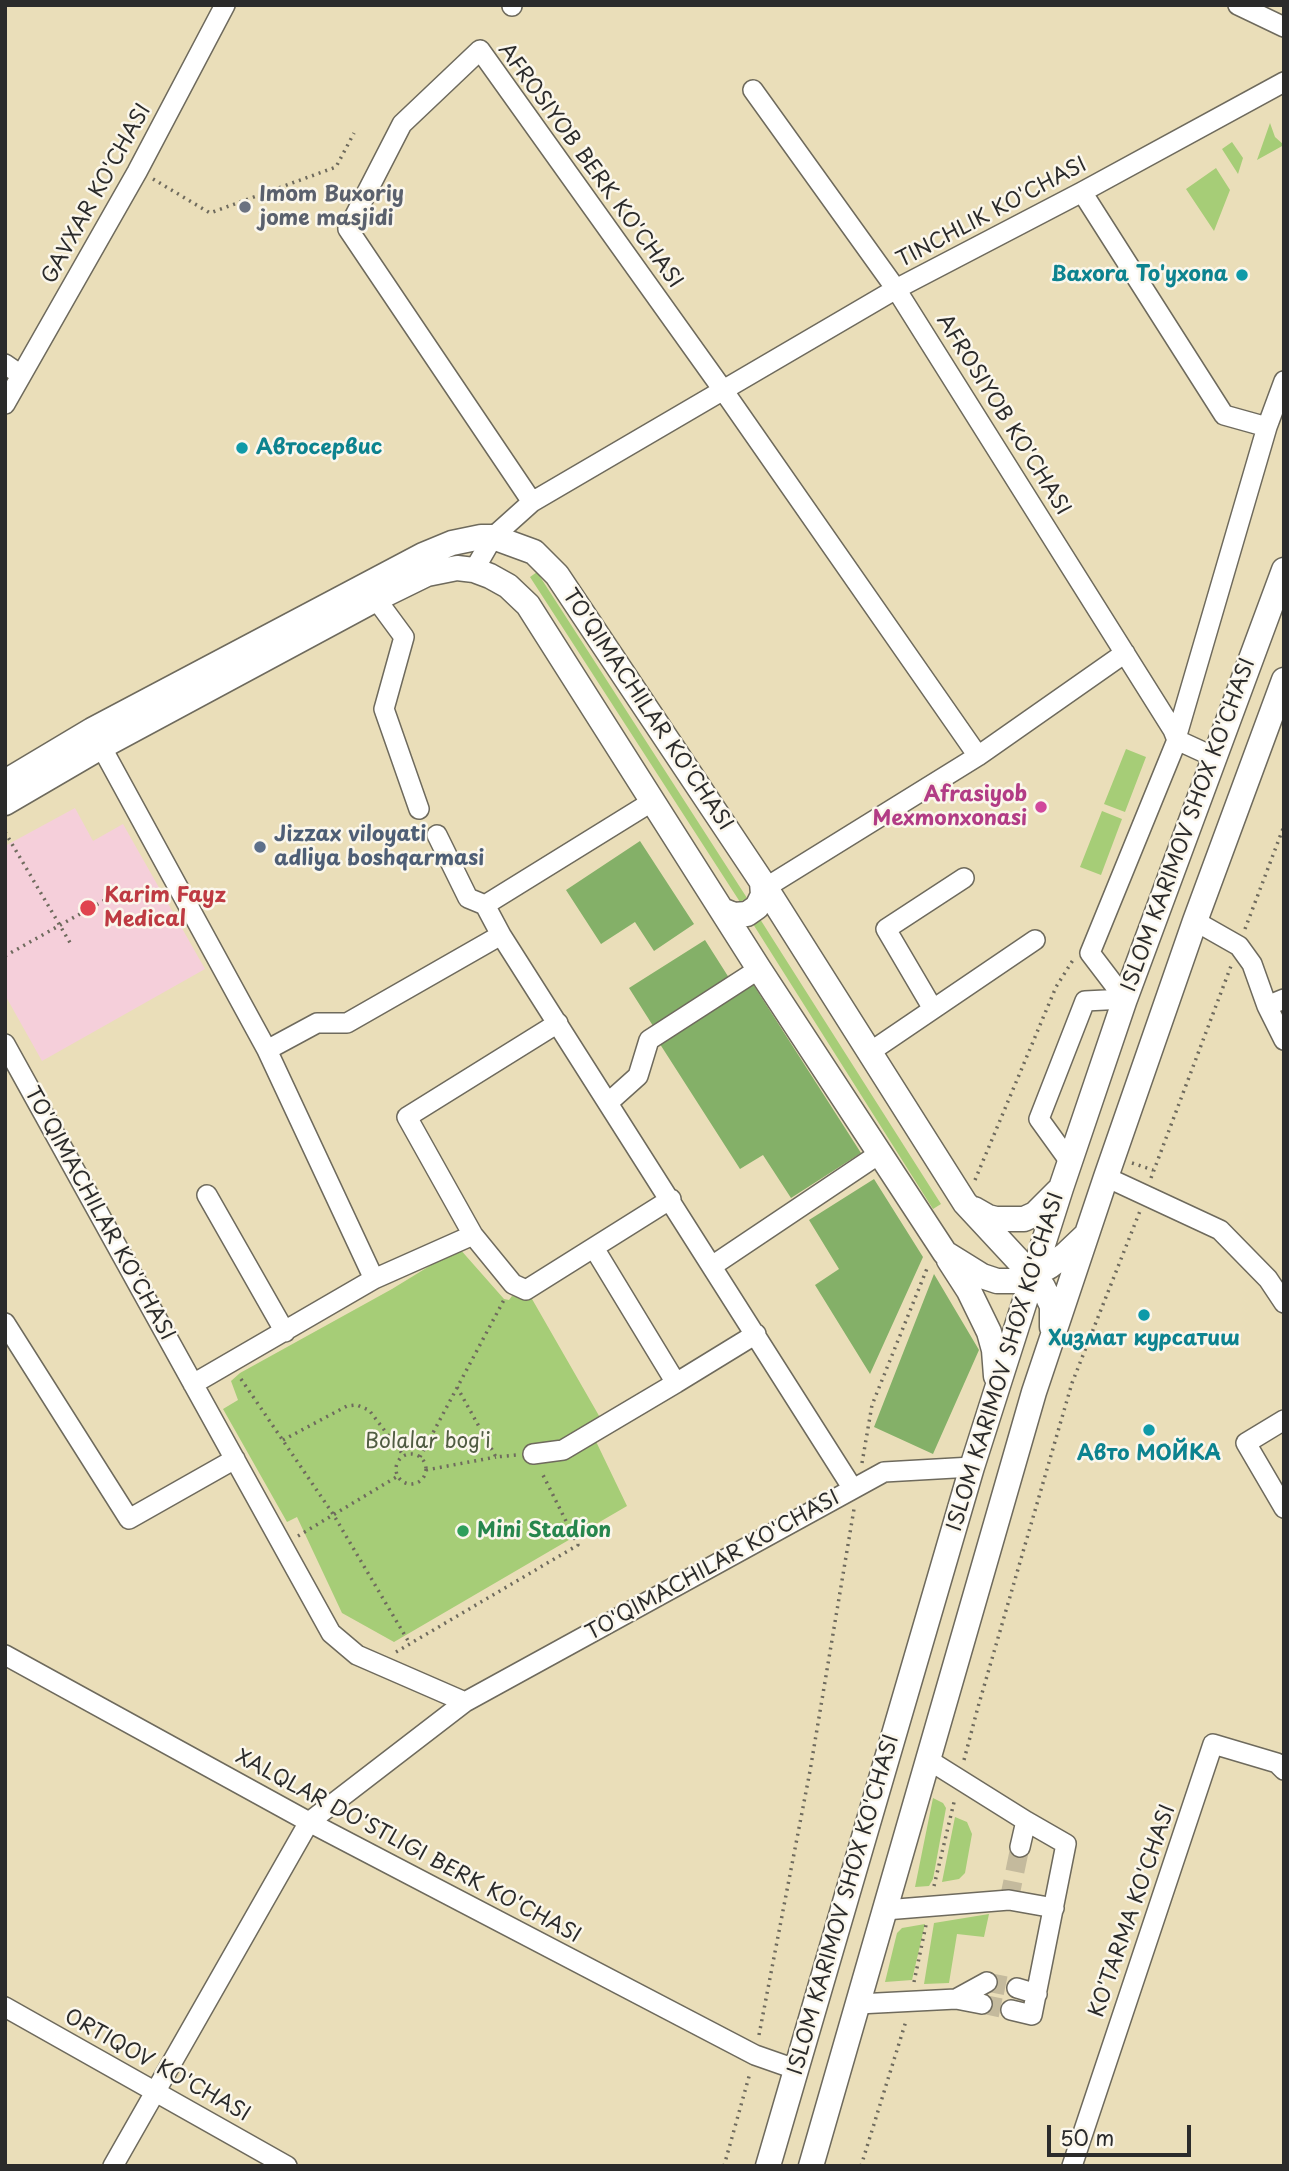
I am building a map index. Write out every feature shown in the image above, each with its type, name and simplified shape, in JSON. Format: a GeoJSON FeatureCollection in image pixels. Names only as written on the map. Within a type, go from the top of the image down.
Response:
{"type":"FeatureCollection","features":[{"type":"Feature","properties":{"kind":"main road","name":"TO'QIMACHILAR KO'CHASI"},"geometry":{"type":"LineString","coordinates":[[5,803],[97,739],[423,555],[452,543],[481,537],[493,537],[534,552],[557,575],[764,885],[965,1203],[1043,1287],[1052,1307],[1052,1339]]}},
{"type":"Feature","properties":{"kind":"main road","name":"TO'QIMACHILAR KO'CHASI"},"geometry":{"type":"LineString","coordinates":[[5,782],[97,739],[427,574],[457,568],[490,576],[508,586],[528,605],[759,969],[941,1248],[982,1276],[997,1281],[1015,1281],[1033,1276],[1066,1254],[1086,1235]]}},
{"type":"Feature","properties":{"kind":"main road","name":"ISLOM KARIMOV SHOX KO'CHASI"},"geometry":{"type":"LineString","coordinates":[[768,2166],[972,1467],[1061,1188],[1125,999],[1284,570]]}},
{"type":"Feature","properties":{"kind":"main road","name":"ISLOM KARIMOV SHOX KO'CHASI"},"geometry":{"type":"LineString","coordinates":[[811,2166],[1034,1392],[1195,921],[1284,680]]}},
{"type":"Feature","properties":{"kind":"main road"},"geometry":{"type":"LineString","coordinates":[[722,910],[734,915],[747,914],[757,907],[764,885]]}},
{"type":"Feature","properties":{"kind":"main road"},"geometry":{"type":"LineString","coordinates":[[965,1203],[988,1217],[1024,1219],[1035,1214],[1061,1188]]}},
{"type":"Feature","properties":{"kind":"main road"},"geometry":{"type":"LineString","coordinates":[[941,1248],[970,1291],[989,1332],[995,1350],[996,1393]]}},
{"type":"Feature","properties":{"kind":"street","name":"GAVXAR KO'CHASI"},"geometry":{"type":"LineString","coordinates":[[5,404],[13,369],[137,172],[225,5]]}},
{"type":"Feature","properties":{"kind":"street"},"geometry":{"type":"LineString","coordinates":[[1238,5],[1284,27]]}},
{"type":"Feature","properties":{"kind":"street","name":"AFROSIYOB BERK KO'CHASI"},"geometry":{"type":"LineString","coordinates":[[531,502],[348,229],[402,124],[480,50],[723,390],[978,756]]}},
{"type":"Feature","properties":{"kind":"street","name":"TINCHLIK KO'CHASI"},"geometry":{"type":"LineString","coordinates":[[723,390],[896,289],[1284,82]]}},
{"type":"Feature","properties":{"kind":"street","name":"AFROSIYOB KO'CHASI"},"geometry":{"type":"LineString","coordinates":[[753,90],[896,289],[1177,738]]}},
{"type":"Feature","properties":{"kind":"street"},"geometry":{"type":"LineString","coordinates":[[1082,192],[1224,415],[1267,427]]}},
{"type":"Feature","properties":{"kind":"street"},"geometry":{"type":"LineString","coordinates":[[1125,999],[1090,953],[1177,738],[1267,427],[1284,381]]}},
{"type":"Feature","properties":{"kind":"street"},"geometry":{"type":"LineString","coordinates":[[474,570],[493,537],[531,502],[723,390]]}},
{"type":"Feature","properties":{"kind":"street"},"geometry":{"type":"LineString","coordinates":[[376,599],[404,637],[384,709],[419,809]]}},
{"type":"Feature","properties":{"kind":"street"},"geometry":{"type":"LineString","coordinates":[[764,885],[978,756],[1125,653]]}},
{"type":"Feature","properties":{"kind":"street"},"geometry":{"type":"LineString","coordinates":[[1177,738],[1214,757]]}},
{"type":"Feature","properties":{"kind":"street"},"geometry":{"type":"LineString","coordinates":[[97,739],[267,1050],[374,1279]]}},
{"type":"Feature","properties":{"kind":"street"},"geometry":{"type":"LineString","coordinates":[[485,905],[653,801]]}},
{"type":"Feature","properties":{"kind":"street"},"geometry":{"type":"LineString","coordinates":[[437,835],[468,898],[485,905],[501,935],[856,1488]]}},
{"type":"Feature","properties":{"kind":"street"},"geometry":{"type":"LineString","coordinates":[[933,1009],[886,929],[964,878]]}},
{"type":"Feature","properties":{"kind":"street"},"geometry":{"type":"LineString","coordinates":[[1195,921],[1239,946],[1275,1002],[1284,1040]]}},
{"type":"Feature","properties":{"kind":"street"},"geometry":{"type":"LineString","coordinates":[[267,1050],[317,1023],[347,1023],[501,935]]}},
{"type":"Feature","properties":{"kind":"street"},"geometry":{"type":"LineString","coordinates":[[870,1052],[1035,940]]}},
{"type":"Feature","properties":{"kind":"street"},"geometry":{"type":"LineString","coordinates":[[609,1102],[638,1076],[649,1040],[759,969]]}},
{"type":"Feature","properties":{"kind":"street"},"geometry":{"type":"LineString","coordinates":[[1070,1162],[1039,1119],[1085,1001],[1125,999]]}},
{"type":"Feature","properties":{"kind":"street"},"geometry":{"type":"LineString","coordinates":[[558,1023],[407,1117],[473,1234],[513,1284],[526,1290],[671,1199]]}},
{"type":"Feature","properties":{"kind":"street","name":"TO'QIMACHILAR KO'CHASI"},"geometry":{"type":"LineString","coordinates":[[5,1044],[331,1633],[357,1655],[465,1702]]}},
{"type":"Feature","properties":{"kind":"street"},"geometry":{"type":"LineString","coordinates":[[712,1266],[879,1154]]}},
{"type":"Feature","properties":{"kind":"street"},"geometry":{"type":"LineString","coordinates":[[1106,1177],[1220,1230],[1268,1279],[1284,1303]]}},
{"type":"Feature","properties":{"kind":"street"},"geometry":{"type":"LineString","coordinates":[[207,1195],[285,1332]]}},
{"type":"Feature","properties":{"kind":"street"},"geometry":{"type":"LineString","coordinates":[[193,1384],[374,1279],[473,1234]]}},
{"type":"Feature","properties":{"kind":"street"},"geometry":{"type":"LineString","coordinates":[[594,1248],[676,1382]]}},
{"type":"Feature","properties":{"kind":"street"},"geometry":{"type":"LineString","coordinates":[[5,1323],[129,1520],[235,1458]]}},
{"type":"Feature","properties":{"kind":"street"},"geometry":{"type":"LineString","coordinates":[[533,1454],[563,1450],[756,1334]]}},
{"type":"Feature","properties":{"kind":"street"},"geometry":{"type":"LineString","coordinates":[[1284,1420],[1246,1443],[1284,1507]]}},
{"type":"Feature","properties":{"kind":"street","name":"TO'QIMACHILAR KO'CHASI"},"geometry":{"type":"LineString","coordinates":[[113,2166],[309,1822],[465,1702],[884,1472],[972,1467]]}},
{"type":"Feature","properties":{"kind":"street","name":"XALQLAR DO'STLIGI BERK KO'CHASI"},"geometry":{"type":"LineString","coordinates":[[5,1656],[309,1822],[755,2055],[795,2069]]}},
{"type":"Feature","properties":{"kind":"street","name":"KO'TARMA KO'CHASI"},"geometry":{"type":"LineString","coordinates":[[1072,2166],[1213,1744],[1277,1763],[1284,1770]]}},
{"type":"Feature","properties":{"kind":"street"},"geometry":{"type":"LineString","coordinates":[[928,1759],[1054,1837],[1037,1994],[1032,2015],[1011,2010]]}},
{"type":"Feature","properties":{"kind":"street"},"geometry":{"type":"LineString","coordinates":[[1020,1847],[1026,1821]]}},
{"type":"Feature","properties":{"kind":"street"},"geometry":{"type":"LineString","coordinates":[[885,1910],[1009,1900],[1047,1906]]}},
{"type":"Feature","properties":{"kind":"street"},"geometry":{"type":"LineString","coordinates":[[956,1998],[987,1982]]}},
{"type":"Feature","properties":{"kind":"street"},"geometry":{"type":"LineString","coordinates":[[1017,1988],[1037,1994]]}},
{"type":"Feature","properties":{"kind":"street"},"geometry":{"type":"LineString","coordinates":[[858,2004],[956,1998],[982,2004]]}},
{"type":"Feature","properties":{"kind":"street","name":"ORTIQOV KO'CHASI"},"geometry":{"type":"LineString","coordinates":[[5,2007],[287,2166]]}},
{"type":"Feature","properties":{"kind":"path"},"geometry":{"type":"LineString","coordinates":[[137,172],[210,213],[337,167],[354,133]]}},
{"type":"Feature","properties":{"kind":"path"},"geometry":{"type":"LineString","coordinates":[[933,1891],[978,1707],[1072,1383],[1284,826]]}},
{"type":"Feature","properties":{"kind":"path"},"geometry":{"type":"LineString","coordinates":[[5,832],[72,946]]}},
{"type":"Feature","properties":{"kind":"path"},"geometry":{"type":"LineString","coordinates":[[5,956],[112,897]]}},
{"type":"Feature","properties":{"kind":"path"},"geometry":{"type":"LineString","coordinates":[[965,1203],[1056,987],[1076,956]]}},
{"type":"Feature","properties":{"kind":"path"},"geometry":{"type":"LineString","coordinates":[[724,2166],[755,2055],[810,1771],[872,1405],[941,1248]]}},
{"type":"Feature","properties":{"kind":"path"},"geometry":{"type":"LineString","coordinates":[[420,1457],[513,1284]]}},
{"type":"Feature","properties":{"kind":"path"},"geometry":{"type":"LineString","coordinates":[[230,1363],[333,1514],[410,1644],[578,1545],[575,1536]]}},
{"type":"Feature","properties":{"kind":"path"},"geometry":{"type":"LineString","coordinates":[[283,1440],[347,1406],[358,1405],[369,1410],[404,1456]]}},
{"type":"Feature","properties":{"kind":"path"},"geometry":{"type":"LineString","coordinates":[[412,1454],[420,1457],[425,1463],[424,1478],[411,1485],[403,1482],[396,1468],[399,1461],[412,1454]]}},
{"type":"Feature","properties":{"kind":"path"},"geometry":{"type":"LineString","coordinates":[[426,1470],[496,1457]]}},
{"type":"Feature","properties":{"kind":"path"},"geometry":{"type":"LineString","coordinates":[[283,1546],[398,1476]]}},
{"type":"Feature","properties":{"kind":"path"},"geometry":{"type":"LineString","coordinates":[[862,2166],[905,2025],[928,1918]]}},
{"type":"Feature","properties":{"kind":"shaded area","name":"Karim Fayz Medical"},"geometry":{"type":"Polygon","coordinates":[[[75,808],[93,841],[123,824],[205,969],[42,1061],[5,995],[5,846],[75,808]]]}},
{"type":"Feature","properties":{"kind":"green space"},"geometry":{"type":"Polygon","coordinates":[[[1270,123],[1275,137],[1284,145],[1257,160],[1270,123]]]}},
{"type":"Feature","properties":{"kind":"green space"},"geometry":{"type":"Polygon","coordinates":[[[1232,142],[1243,158],[1238,174],[1222,149],[1232,142]]]}},
{"type":"Feature","properties":{"kind":"green space"},"geometry":{"type":"Polygon","coordinates":[[[1216,168],[1230,190],[1214,231],[1186,189],[1216,168]]]}},
{"type":"Feature","properties":{"kind":"green space"},"geometry":{"type":"Polygon","coordinates":[[[537,572],[747,898],[740,902],[530,577],[537,572]]]}},
{"type":"Feature","properties":{"kind":"green space"},"geometry":{"type":"Polygon","coordinates":[[[1126,749],[1146,757],[1125,812],[1104,804],[1126,749]]]}},
{"type":"Feature","properties":{"kind":"green space"},"geometry":{"type":"Polygon","coordinates":[[[1102,811],[1122,819],[1101,875],[1080,867],[1102,811]]]}},
{"type":"Feature","properties":{"kind":"green space"},"geometry":{"type":"Polygon","coordinates":[[[640,841],[694,924],[654,951],[635,922],[601,944],[566,890],[640,841]]]}},
{"type":"Feature","properties":{"kind":"green space"},"geometry":{"type":"Polygon","coordinates":[[[760,919],[941,1204],[933,1209],[753,924],[760,919]]]}},
{"type":"Feature","properties":{"kind":"green space"},"geometry":{"type":"Polygon","coordinates":[[[705,940],[731,981],[655,1029],[629,988],[705,940]]]}},
{"type":"Feature","properties":{"kind":"green space"},"geometry":{"type":"Polygon","coordinates":[[[751,981],[861,1153],[791,1198],[763,1155],[740,1169],[658,1041],[751,981]]]}},
{"type":"Feature","properties":{"kind":"green space"},"geometry":{"type":"Polygon","coordinates":[[[874,1179],[923,1257],[870,1374],[815,1285],[839,1269],[809,1220],[874,1179]]]}},
{"type":"Feature","properties":{"kind":"green space","name":"Bolalar bog'i"},"geometry":{"type":"Polygon","coordinates":[[[459,1248],[504,1299],[509,1300],[512,1296],[532,1299],[602,1421],[590,1429],[627,1506],[394,1642],[342,1613],[297,1517],[287,1522],[223,1409],[238,1400],[231,1381],[240,1373],[392,1289],[459,1248]]]}},
{"type":"Feature","properties":{"kind":"green space"},"geometry":{"type":"Polygon","coordinates":[[[934,1274],[979,1350],[933,1454],[874,1427],[934,1274]]]}},
{"type":"Feature","properties":{"kind":"green space"},"geometry":{"type":"Polygon","coordinates":[[[933,1798],[943,1803],[946,1808],[933,1879],[929,1886],[915,1887],[933,1798]]]}},
{"type":"Feature","properties":{"kind":"green space"},"geometry":{"type":"Polygon","coordinates":[[[955,1817],[967,1822],[972,1834],[965,1873],[959,1879],[942,1882],[955,1817]]]}},
{"type":"Feature","properties":{"kind":"green space"},"geometry":{"type":"Polygon","coordinates":[[[989,1914],[984,1937],[957,1934],[949,1983],[924,1984],[934,1923],[989,1914]]]}},
{"type":"Feature","properties":{"kind":"green space"},"geometry":{"type":"Polygon","coordinates":[[[925,1924],[912,1980],[885,1982],[897,1933],[902,1928],[925,1924]]]}},
{"type":"Feature","properties":{"kind":"tunnel"},"geometry":{"type":"LineString","coordinates":[[1009,1900],[1020,1847]]}},
{"type":"Feature","properties":{"kind":"tunnel"},"geometry":{"type":"LineString","coordinates":[[987,1982],[1017,1988]]}},
{"type":"Feature","properties":{"kind":"tunnel"},"geometry":{"type":"LineString","coordinates":[[982,2004],[1011,2010]]}},
{"type":"Feature","properties":{"kind":"place","name":"Imom Buxoriy jome masjidi"},"geometry":{"type":"Point","coordinates":[245,207]}},
{"type":"Feature","properties":{"kind":"place","name":"Baxora To'yxona"},"geometry":{"type":"Point","coordinates":[1242,275]}},
{"type":"Feature","properties":{"kind":"place","name":"Автосервис"},"geometry":{"type":"Point","coordinates":[242,448]}},
{"type":"Feature","properties":{"kind":"place","name":"Afrasiyob Mexmonxonasi"},"geometry":{"type":"Point","coordinates":[1041,807]}},
{"type":"Feature","properties":{"kind":"place","name":"Jizzax viloyati adliya boshqarmasi"},"geometry":{"type":"Point","coordinates":[260,847]}},
{"type":"Feature","properties":{"kind":"place","name":"Karim Fayz Medical"},"geometry":{"type":"Point","coordinates":[88,908]}},
{"type":"Feature","properties":{"kind":"place","name":"Хизмат курсатиш"},"geometry":{"type":"Point","coordinates":[1144,1315]}},
{"type":"Feature","properties":{"kind":"place","name":"Авто МОЙКА"},"geometry":{"type":"Point","coordinates":[1149,1430]}},
{"type":"Feature","properties":{"kind":"place","name":"Mini Stadion"},"geometry":{"type":"Point","coordinates":[463,1531]}}]}
